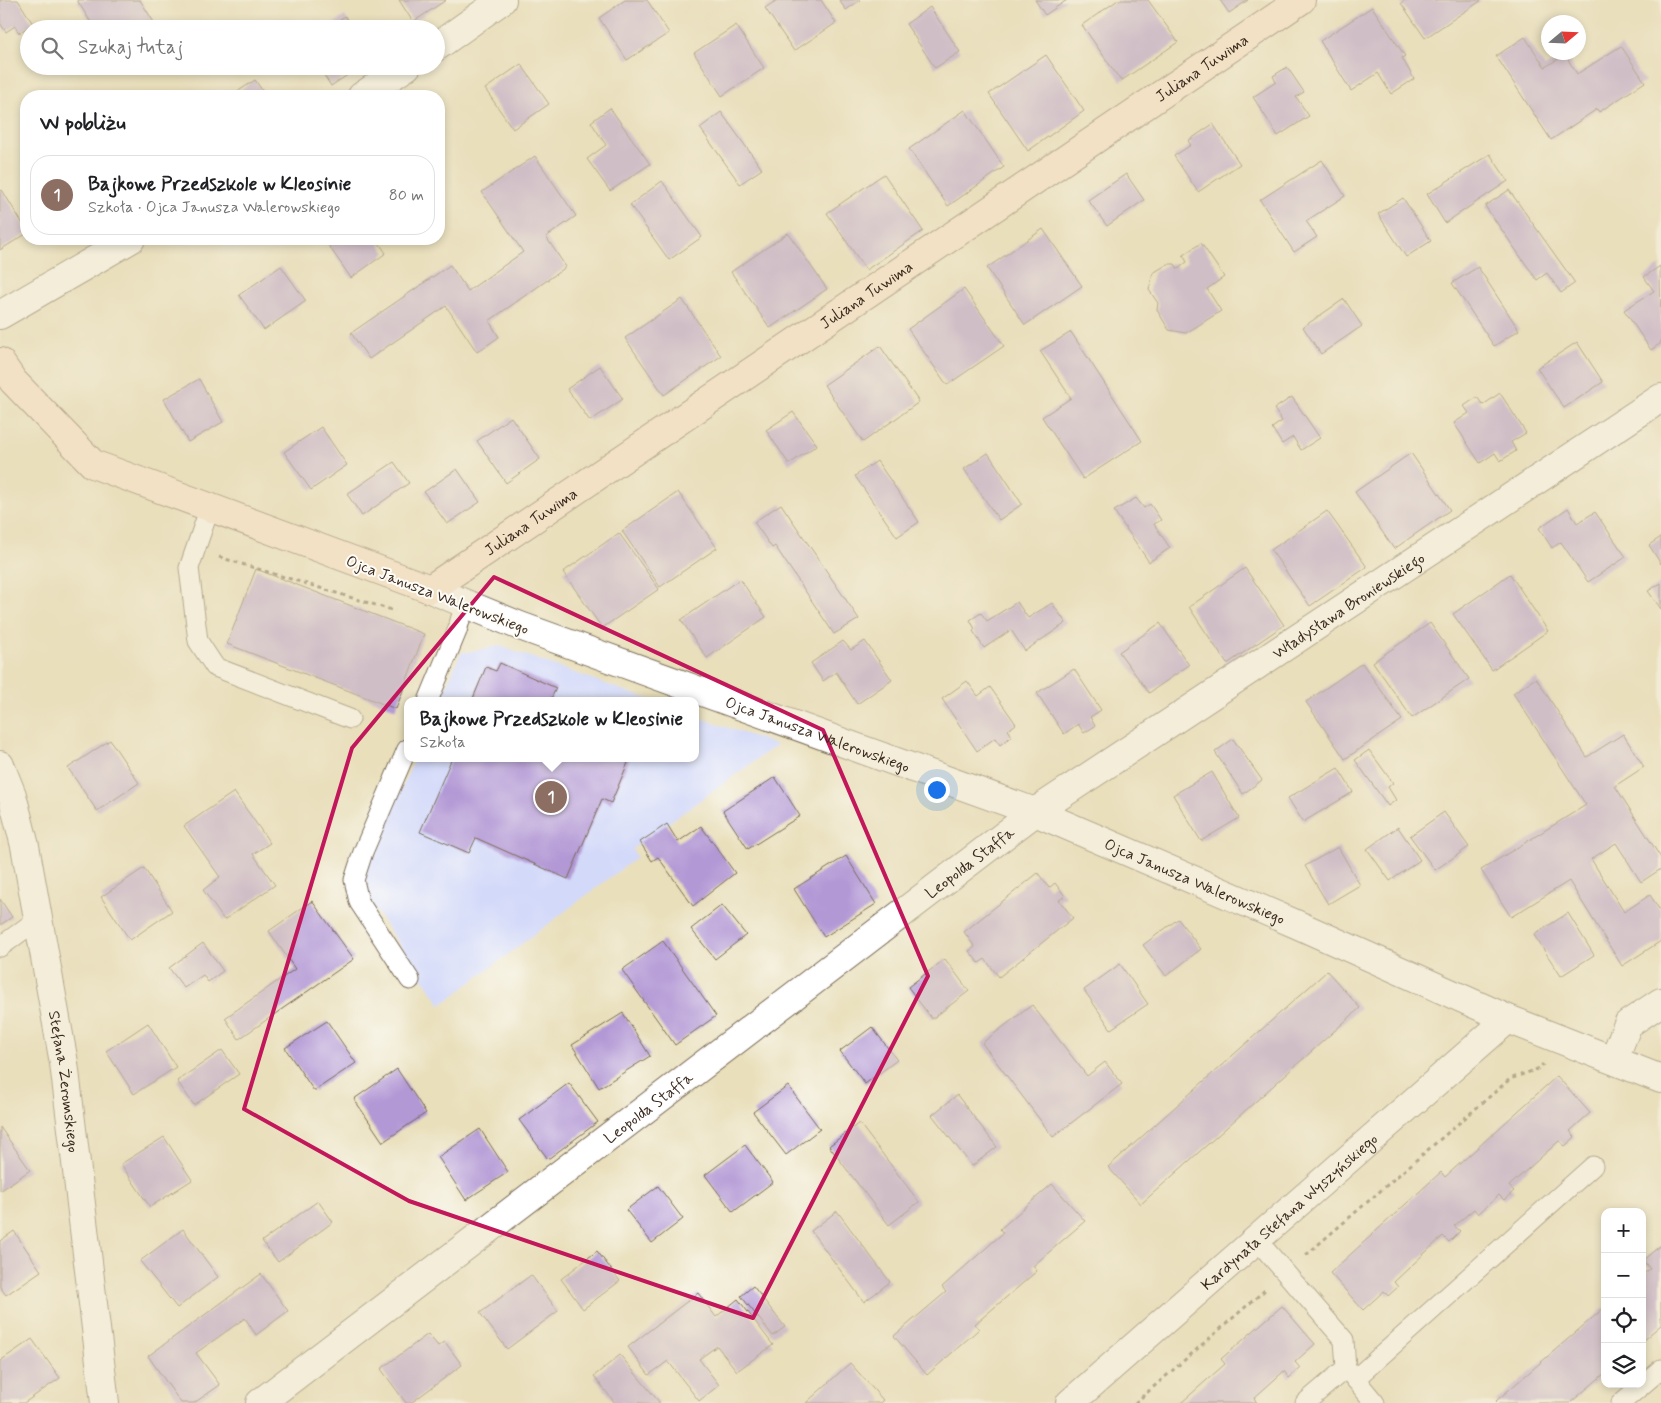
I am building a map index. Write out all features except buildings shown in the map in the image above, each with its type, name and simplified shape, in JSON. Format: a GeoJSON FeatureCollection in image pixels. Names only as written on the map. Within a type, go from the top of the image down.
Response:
{"type":"FeatureCollection","features":[{"type":"Feature","properties":{"kind":"street"},"geometry":{"type":"LineString","coordinates":[[445,41],[502,0]]}},
{"type":"Feature","properties":{"kind":"street","name":"Juliana Tuwima"},"geometry":{"type":"LineString","coordinates":[[430,589],[1301,0]]}},
{"type":"Feature","properties":{"kind":"street"},"geometry":{"type":"LineString","coordinates":[[371,90],[394,75]]}},
{"type":"Feature","properties":{"kind":"street"},"geometry":{"type":"LineString","coordinates":[[0,315],[122,245]]}},
{"type":"Feature","properties":{"kind":"street","name":"Ojca Janusza Walerowskiego"},"geometry":{"type":"LineString","coordinates":[[0,362],[13,382],[93,464],[430,589],[520,626],[1035,812],[1296,924],[1508,1020],[1614,1059],[1661,1079]]}},
{"type":"Feature","properties":{"kind":"street","name":"Władysława Broniewskiego"},"geometry":{"type":"LineString","coordinates":[[1035,812],[1661,398]]}},
{"type":"Feature","properties":{"kind":"street","name":"Stefana Żeromskiego"},"geometry":{"type":"LineString","coordinates":[[0,765],[12,796],[25,846],[64,1063],[105,1403]]}},
{"type":"Feature","properties":{"kind":"street","name":"Leopolda Staffa"},"geometry":{"type":"LineString","coordinates":[[260,1403],[1035,812]]}},
{"type":"Feature","properties":{"kind":"street"},"geometry":{"type":"LineString","coordinates":[[1614,1059],[1628,1024],[1661,1002]]}},
{"type":"Feature","properties":{"kind":"street","name":"Kardynała Stefana Wyszyńskiego"},"geometry":{"type":"LineString","coordinates":[[1070,1403],[1508,1020]]}},
{"type":"Feature","properties":{"kind":"lane"},"geometry":{"type":"LineString","coordinates":[[210,507],[189,568],[198,641],[214,667],[350,720]]}},
{"type":"Feature","properties":{"kind":"lane"},"geometry":{"type":"LineString","coordinates":[[430,697],[458,631],[465,603]]}},
{"type":"Feature","properties":{"kind":"lane"},"geometry":{"type":"LineString","coordinates":[[404,756],[363,852],[354,880],[359,902],[410,980]]}},
{"type":"Feature","properties":{"kind":"lane"},"geometry":{"type":"LineString","coordinates":[[0,947],[38,919]]}},
{"type":"Feature","properties":{"kind":"lane"},"geometry":{"type":"LineString","coordinates":[[1305,1403],[1350,1374],[1592,1166]]}},
{"type":"Feature","properties":{"kind":"lane"},"geometry":{"type":"LineString","coordinates":[[1257,1240],[1344,1340],[1350,1374],[1375,1403]]}},
{"type":"Feature","properties":{"kind":"lane"},"geometry":{"type":"LineString","coordinates":[[1621,1403],[1661,1369]]}},
{"type":"Feature","properties":{"kind":"path"},"geometry":{"type":"LineString","coordinates":[[1135,1403],[1510,1079],[1540,1068],[1562,1041]]}},
{"type":"Feature","properties":{"kind":"highlighted area"},"geometry":{"type":"Polygon","coordinates":[[[494,577],[823,730],[928,976],[753,1318],[409,1201],[244,1109],[352,748],[494,577]]]}},
{"type":"Feature","properties":{"kind":"shaded area"},"geometry":{"type":"Polygon","coordinates":[[[500,646],[642,697],[442,697],[461,653],[500,646]]]}},
{"type":"Feature","properties":{"kind":"shaded area"},"geometry":{"type":"Polygon","coordinates":[[[699,717],[777,745],[632,849],[637,857],[441,1005],[359,886],[413,762],[699,762],[699,717]]]}},
{"type":"Feature","properties":{"kind":"place","name":"Bajkowe Przedszkole w Kleosinie"},"geometry":{"type":"Point","coordinates":[551,797]}}]}
